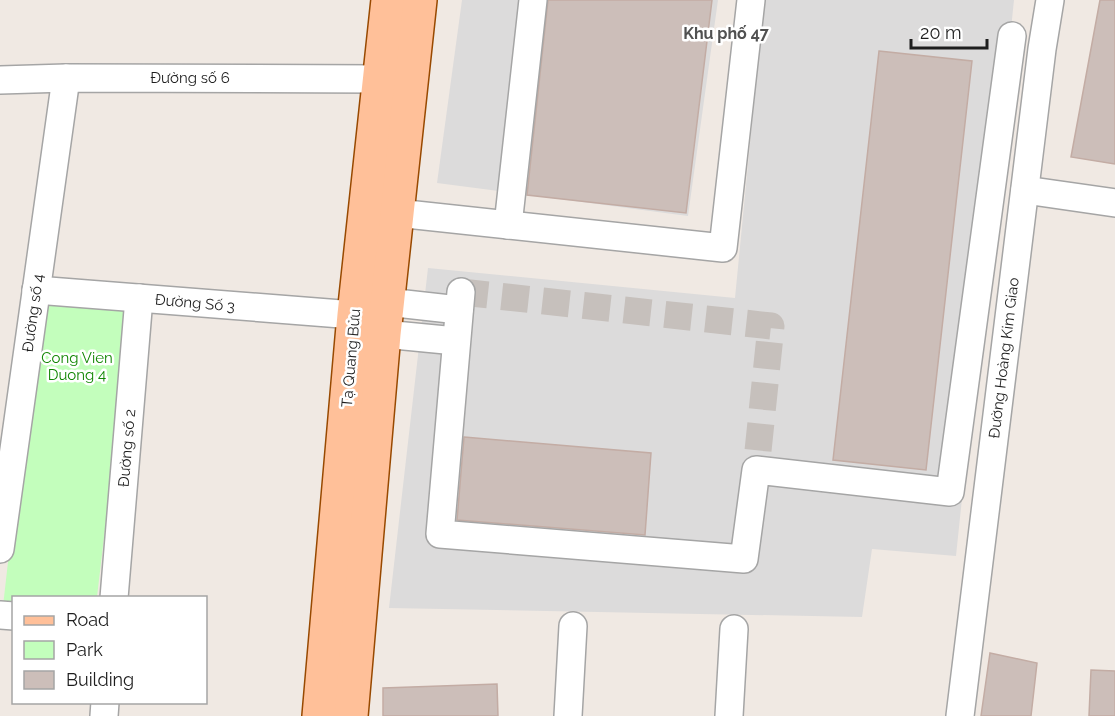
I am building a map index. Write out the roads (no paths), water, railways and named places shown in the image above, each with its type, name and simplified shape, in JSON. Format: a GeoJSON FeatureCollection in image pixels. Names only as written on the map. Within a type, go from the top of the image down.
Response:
{"type":"FeatureCollection","features":[{"type":"Feature","properties":{"kind":"main road","name":"Tạ Quang Bửu"},"geometry":{"type":"LineString","coordinates":[[351,716],[378,318],[381,79],[388,0]]}},
{"type":"Feature","properties":{"kind":"main road","name":"Tạ Quang Bửu"},"geometry":{"type":"LineString","coordinates":[[319,716],[378,318],[397,213],[420,0]]}},
{"type":"Feature","properties":{"kind":"street"},"geometry":{"type":"LineString","coordinates":[[508,225],[533,0]]}},
{"type":"Feature","properties":{"kind":"street"},"geometry":{"type":"LineString","coordinates":[[397,213],[723,248],[751,0]]}},
{"type":"Feature","properties":{"kind":"street","name":"Đường Hoàng Kim Giao"},"geometry":{"type":"LineString","coordinates":[[960,716],[1050,0]]}},
{"type":"Feature","properties":{"kind":"street"},"geometry":{"type":"LineString","coordinates":[[378,318],[460,301],[440,534],[744,559],[756,470],[950,492],[1012,36]]}},
{"type":"Feature","properties":{"kind":"street","name":"Đường số 6"},"geometry":{"type":"LineString","coordinates":[[0,80],[66,78],[381,79]]}},
{"type":"Feature","properties":{"kind":"street","name":"Đường số 4"},"geometry":{"type":"LineString","coordinates":[[0,549],[66,78]]}},
{"type":"Feature","properties":{"kind":"street"},"geometry":{"type":"LineString","coordinates":[[1025,190],[1115,203]]}},
{"type":"Feature","properties":{"kind":"street","name":"Đường Số 3"},"geometry":{"type":"LineString","coordinates":[[36,290],[378,318]]}},
{"type":"Feature","properties":{"kind":"street","name":"Đường số 2"},"geometry":{"type":"LineString","coordinates":[[114,596],[139,298]]}},
{"type":"Feature","properties":{"kind":"street"},"geometry":{"type":"LineString","coordinates":[[378,318],[456,341]]}},
{"type":"Feature","properties":{"kind":"street"},"geometry":{"type":"LineString","coordinates":[[568,716],[573,626]]}},
{"type":"Feature","properties":{"kind":"street"},"geometry":{"type":"LineString","coordinates":[[729,716],[734,629]]}},
{"type":"Feature","properties":{"kind":"tunnel"},"geometry":{"type":"LineString","coordinates":[[461,292],[771,326],[756,470]]}},
{"type":"Feature","properties":{"kind":"district","name":"Khu phố 47"},"geometry":{"type":"Point","coordinates":[726,33]}},
{"type":"Feature","properties":{"kind":"park label","name":"Cong Vien Duong 4"},"geometry":{"type":"Point","coordinates":[77,366]}}]}
